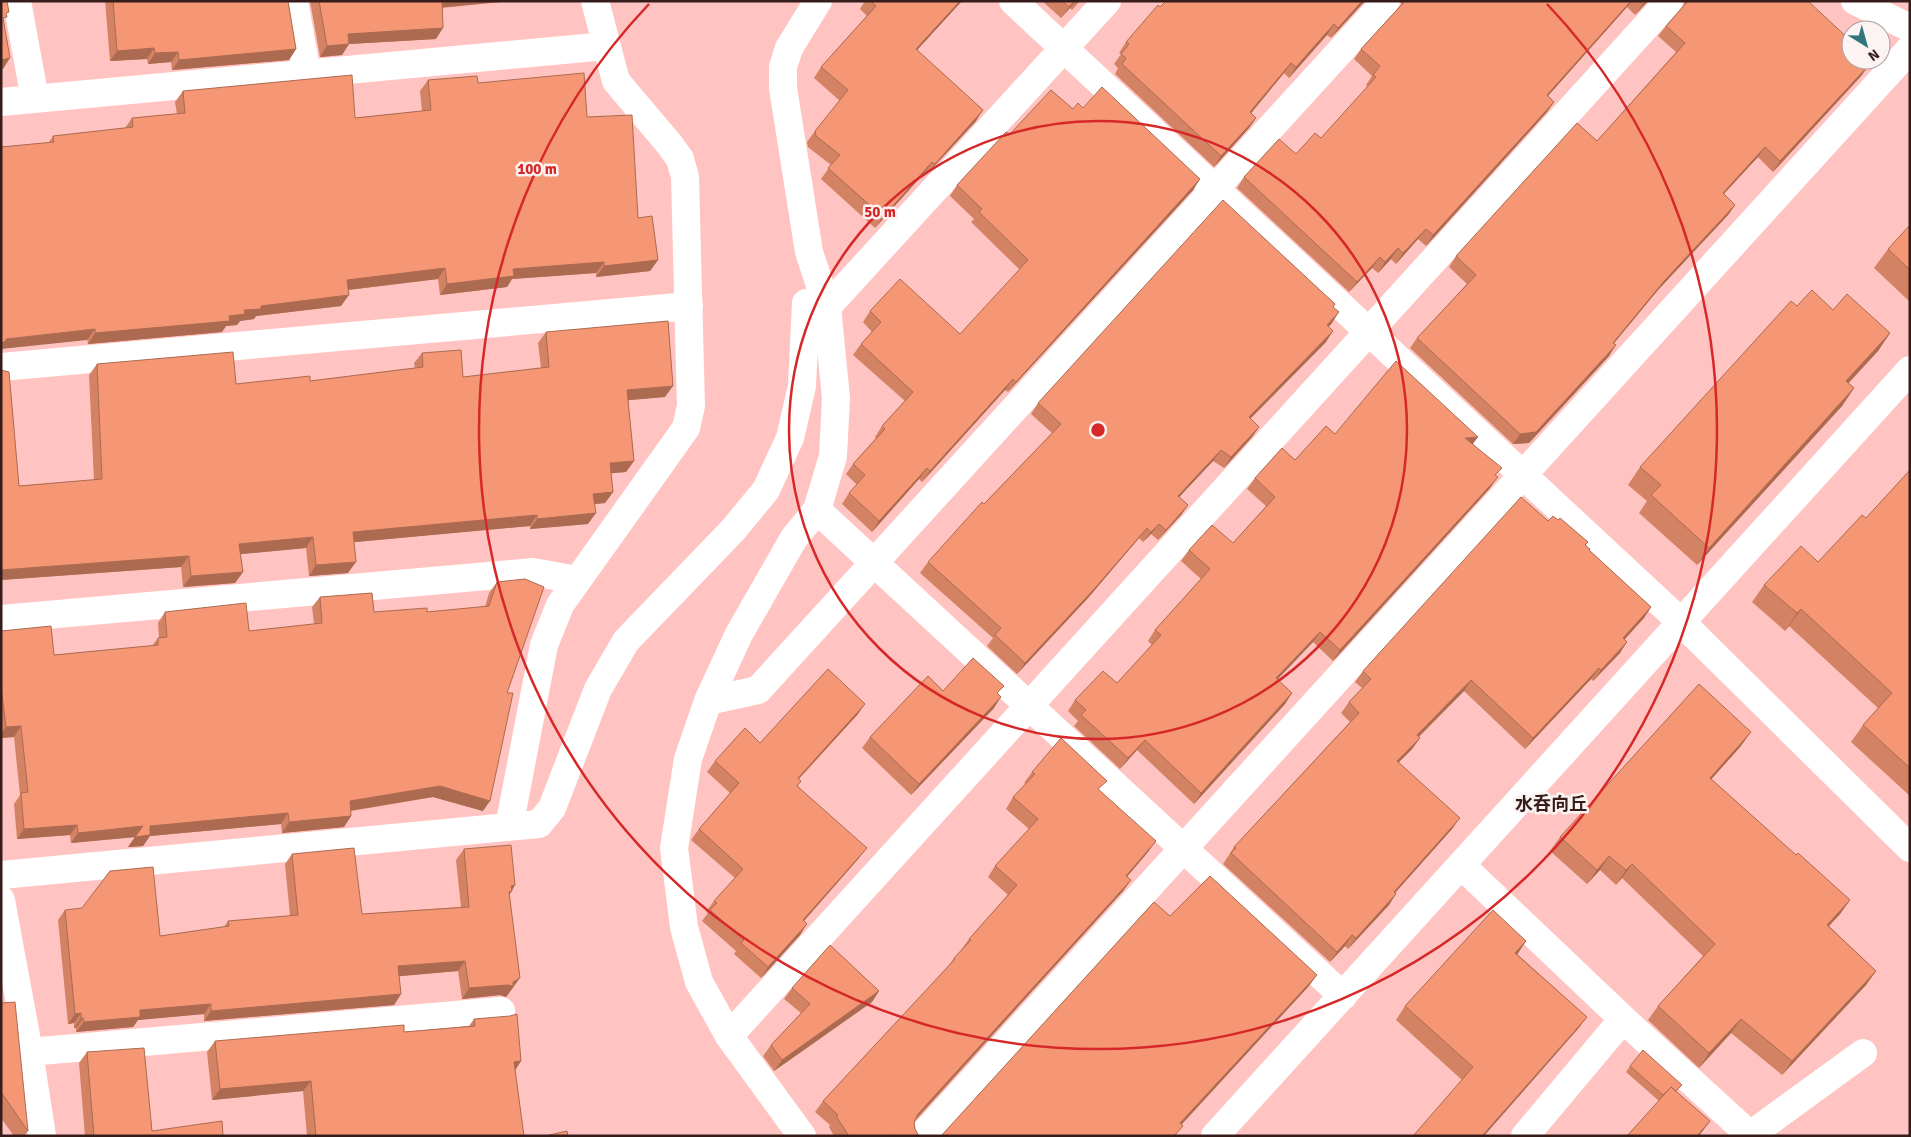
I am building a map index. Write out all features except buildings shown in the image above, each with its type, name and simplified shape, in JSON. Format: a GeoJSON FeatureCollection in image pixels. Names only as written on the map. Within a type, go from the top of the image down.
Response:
{"type":"FeatureCollection","features":[{"type":"Feature","properties":{"kind":"street"},"geometry":{"type":"LineString","coordinates":[[17,1],[35,99]]}},
{"type":"Feature","properties":{"kind":"street"},"geometry":{"type":"LineString","coordinates":[[294,1],[307,74]]}},
{"type":"Feature","properties":{"kind":"street"},"geometry":{"type":"LineString","coordinates":[[509,827],[544,645],[560,604],[686,428],[691,406],[685,177],[680,159],[670,145],[616,81],[595,1]]}},
{"type":"Feature","properties":{"kind":"street"},"geometry":{"type":"LineString","coordinates":[[802,1136],[729,1036],[698,982],[684,928],[674,848],[688,759],[708,701],[744,626],[794,538],[817,510],[833,456],[836,398],[827,307],[809,252],[783,88],[783,67],[789,48],[818,1]]}},
{"type":"Feature","properties":{"kind":"street"},"geometry":{"type":"LineString","coordinates":[[1013,1],[1681,622],[1910,848]]}},
{"type":"Feature","properties":{"kind":"street"},"geometry":{"type":"LineString","coordinates":[[827,307],[1107,1]]}},
{"type":"Feature","properties":{"kind":"street"},"geometry":{"type":"LineString","coordinates":[[708,701],[758,690],[1386,1]]}},
{"type":"Feature","properties":{"kind":"street"},"geometry":{"type":"LineString","coordinates":[[729,1036],[1669,1]]}},
{"type":"Feature","properties":{"kind":"street"},"geometry":{"type":"LineString","coordinates":[[1855,1],[1910,28]]}},
{"type":"Feature","properties":{"kind":"street"},"geometry":{"type":"LineString","coordinates":[[1,102],[606,46]]}},
{"type":"Feature","properties":{"kind":"street"},"geometry":{"type":"LineString","coordinates":[[922,1136],[1910,49]]}},
{"type":"Feature","properties":{"kind":"street"},"geometry":{"type":"LineString","coordinates":[[1,875],[539,824],[552,808],[598,689],[626,641],[733,530],[766,490],[790,438],[802,386],[806,303],[827,307]]}},
{"type":"Feature","properties":{"kind":"street"},"geometry":{"type":"LineString","coordinates":[[1,367],[688,306]]}},
{"type":"Feature","properties":{"kind":"street"},"geometry":{"type":"LineString","coordinates":[[1215,1136],[1910,370]]}},
{"type":"Feature","properties":{"kind":"street"},"geometry":{"type":"LineString","coordinates":[[817,510],[1342,996]]}},
{"type":"Feature","properties":{"kind":"street"},"geometry":{"type":"LineString","coordinates":[[1,619],[533,572],[577,580]]}},
{"type":"Feature","properties":{"kind":"street"},"geometry":{"type":"LineString","coordinates":[[1461,865],[1749,1135],[1863,1053]]}},
{"type":"Feature","properties":{"kind":"street"},"geometry":{"type":"LineString","coordinates":[[1,900],[29,1052],[42,1136]]}},
{"type":"Feature","properties":{"kind":"street"},"geometry":{"type":"LineString","coordinates":[[29,1052],[501,1011]]}},
{"type":"Feature","properties":{"kind":"street"},"geometry":{"type":"LineString","coordinates":[[1525,1136],[1623,1018]]}},
{"type":"Feature","properties":{"kind":"district","name":"水呑向丘"},"geometry":{"type":"Point","coordinates":[1551,804]}}]}
